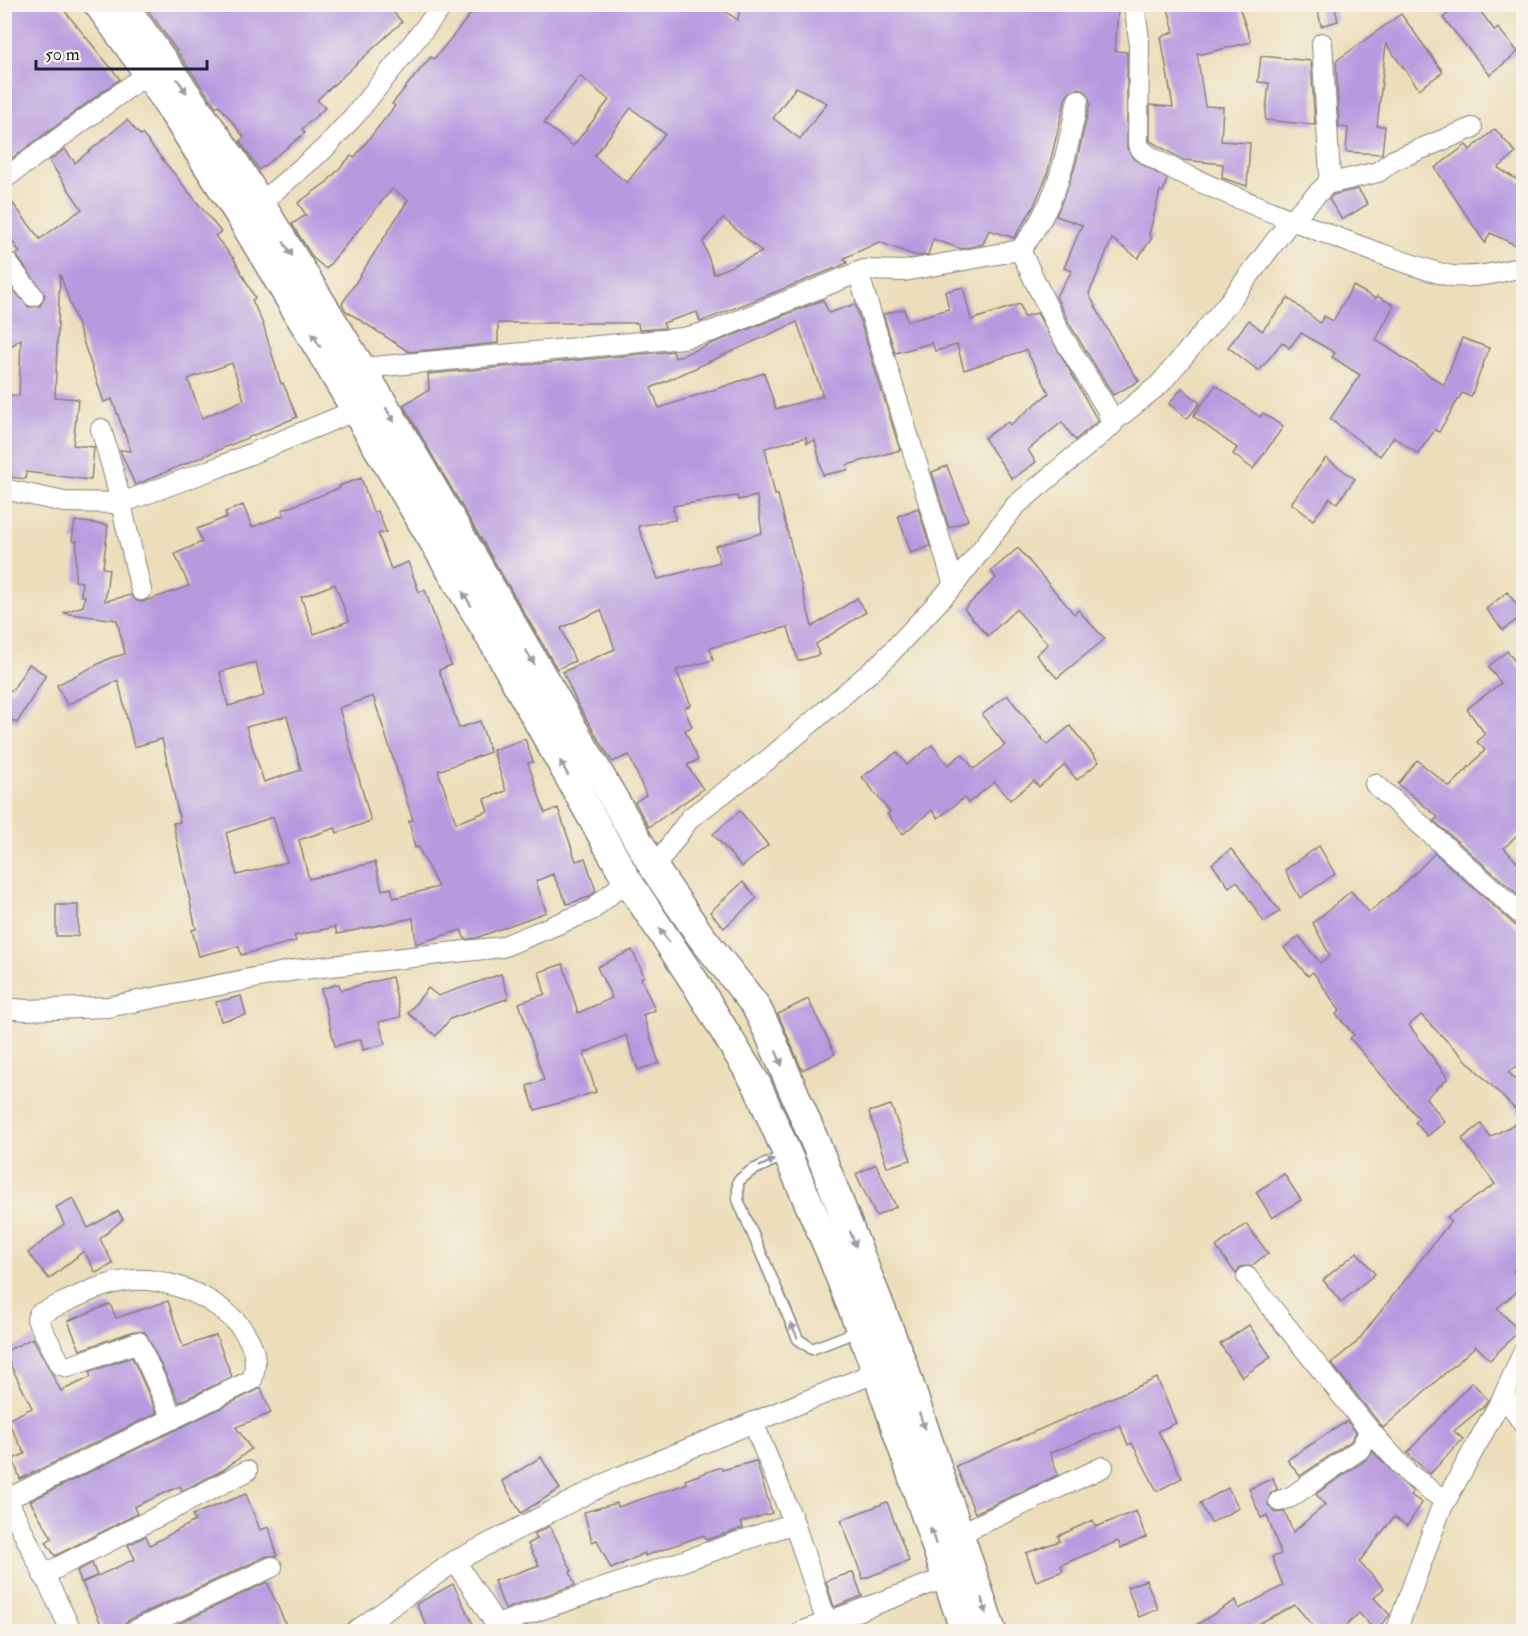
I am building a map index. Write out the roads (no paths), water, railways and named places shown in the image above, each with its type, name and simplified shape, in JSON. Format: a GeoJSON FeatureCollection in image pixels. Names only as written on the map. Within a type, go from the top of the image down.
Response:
{"type":"FeatureCollection","features":[{"type":"Feature","properties":{"kind":"main road"},"geometry":{"type":"LineString","coordinates":[[98,4],[251,211],[654,868],[700,935],[755,1005],[823,1161],[903,1365],[961,1533],[960,1572],[965,1632]]}},
{"type":"Feature","properties":{"kind":"main road"},"geometry":{"type":"LineString","coordinates":[[123,4],[234,160],[251,211]]}},
{"type":"Feature","properties":{"kind":"main road"},"geometry":{"type":"LineString","coordinates":[[348,370],[354,411],[495,645],[627,880],[726,1031],[757,1084],[793,1164],[960,1572],[992,1632]]}},
{"type":"Feature","properties":{"kind":"main road"},"geometry":{"type":"LineString","coordinates":[[793,1164],[823,1161]]}},
{"type":"Feature","properties":{"kind":"street"},"geometry":{"type":"LineString","coordinates":[[251,211],[324,148],[340,131],[444,4]]}},
{"type":"Feature","properties":{"kind":"street"},"geometry":{"type":"LineString","coordinates":[[1134,4],[1139,39],[1138,141],[1141,150],[1176,170],[1292,219],[1433,272],[1470,277],[1524,266]]}},
{"type":"Feature","properties":{"kind":"street"},"geometry":{"type":"LineString","coordinates":[[654,868],[690,819],[769,759],[875,668],[954,585],[1015,506],[1160,384],[1229,302],[1292,219],[1327,184],[1330,176],[1322,43]]}},
{"type":"Feature","properties":{"kind":"street"},"geometry":{"type":"LineString","coordinates":[[4,178],[148,73]]}},
{"type":"Feature","properties":{"kind":"street"},"geometry":{"type":"LineString","coordinates":[[348,370],[684,338],[713,331],[858,272],[904,271],[1020,250],[1041,223],[1052,204],[1078,100]]}},
{"type":"Feature","properties":{"kind":"street"},"geometry":{"type":"LineString","coordinates":[[1327,184],[1378,172],[1394,160],[1472,128]]}},
{"type":"Feature","properties":{"kind":"street"},"geometry":{"type":"LineString","coordinates":[[1020,250],[1059,331],[1113,422]]}},
{"type":"Feature","properties":{"kind":"street"},"geometry":{"type":"LineString","coordinates":[[4,259],[33,296]]}},
{"type":"Feature","properties":{"kind":"street"},"geometry":{"type":"LineString","coordinates":[[858,272],[954,585]]}},
{"type":"Feature","properties":{"kind":"street"},"geometry":{"type":"LineString","coordinates":[[4,489],[64,502],[121,503],[219,467],[354,411]]}},
{"type":"Feature","properties":{"kind":"street"},"geometry":{"type":"LineString","coordinates":[[101,429],[141,590]]}},
{"type":"Feature","properties":{"kind":"street"},"geometry":{"type":"LineString","coordinates":[[1375,784],[1524,917]]}},
{"type":"Feature","properties":{"kind":"street"},"geometry":{"type":"LineString","coordinates":[[4,1008],[26,1010],[108,1007],[296,970],[502,947],[592,910],[627,880]]}},
{"type":"Feature","properties":{"kind":"street"},"geometry":{"type":"LineString","coordinates":[[1246,1278],[1370,1431],[1409,1473],[1445,1500]]}},
{"type":"Feature","properties":{"kind":"street"},"geometry":{"type":"LineString","coordinates":[[72,1632],[6,1498],[173,1419],[252,1380],[256,1366],[253,1348],[228,1314],[196,1293],[158,1279],[110,1283],[39,1314],[37,1319],[61,1365],[75,1366],[138,1342],[173,1419]]}},
{"type":"Feature","properties":{"kind":"street"},"geometry":{"type":"LineString","coordinates":[[1396,1632],[1426,1542],[1445,1500],[1516,1409],[1524,1351]]}},
{"type":"Feature","properties":{"kind":"street"},"geometry":{"type":"LineString","coordinates":[[365,1629],[455,1561],[617,1478],[877,1372]]}},
{"type":"Feature","properties":{"kind":"street"},"geometry":{"type":"LineString","coordinates":[[753,1422],[794,1523],[828,1627]]}},
{"type":"Feature","properties":{"kind":"street"},"geometry":{"type":"LineString","coordinates":[[1279,1501],[1291,1497],[1360,1449],[1370,1431]]}},
{"type":"Feature","properties":{"kind":"street"},"geometry":{"type":"LineString","coordinates":[[961,1533],[1103,1467]]}},
{"type":"Feature","properties":{"kind":"street"},"geometry":{"type":"LineString","coordinates":[[43,1575],[247,1471]]}},
{"type":"Feature","properties":{"kind":"street"},"geometry":{"type":"LineString","coordinates":[[455,1561],[499,1628],[794,1523]]}},
{"type":"Feature","properties":{"kind":"street"},"geometry":{"type":"LineString","coordinates":[[132,1632],[272,1567]]}},
{"type":"Feature","properties":{"kind":"street"},"geometry":{"type":"LineString","coordinates":[[801,1632],[828,1627],[960,1572]]}},
{"type":"Feature","properties":{"kind":"lane"},"geometry":{"type":"LineString","coordinates":[[793,1164],[751,1171],[738,1181],[738,1200],[798,1339],[812,1348],[861,1330]]}}]}
